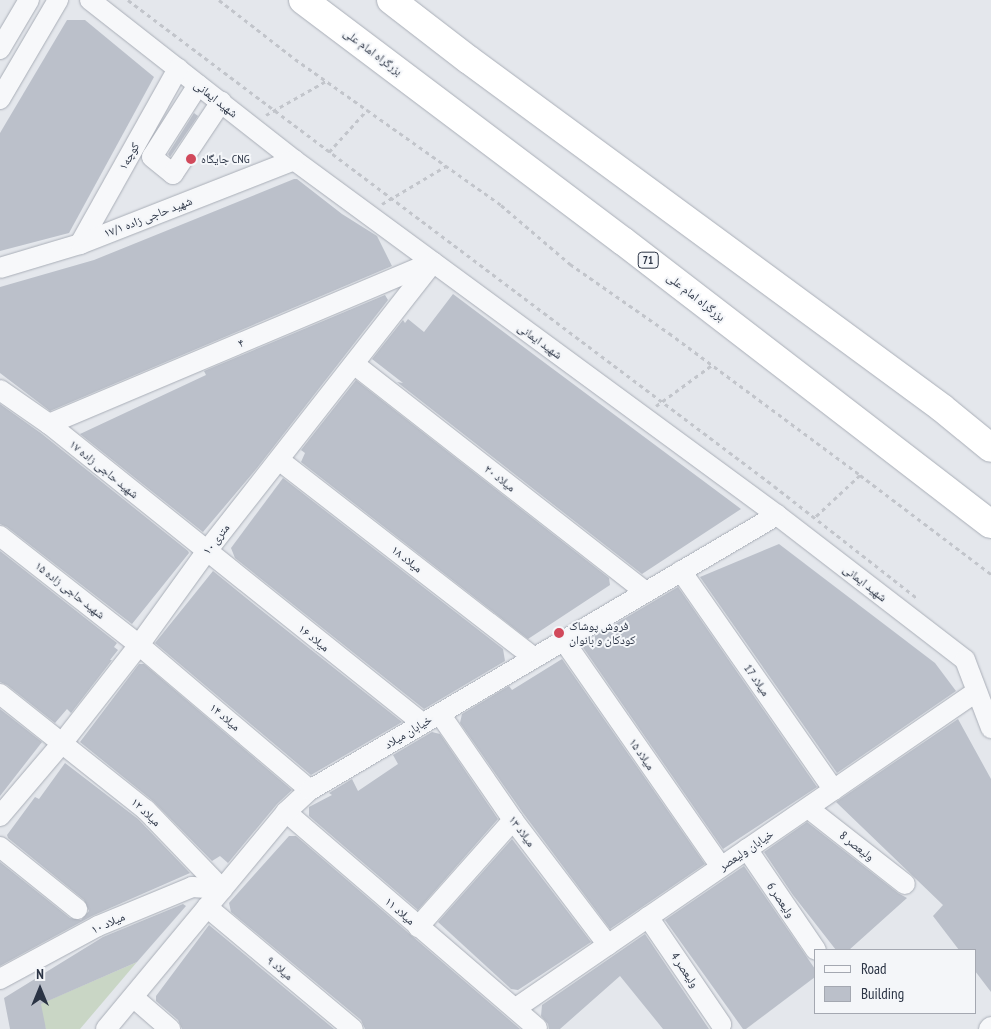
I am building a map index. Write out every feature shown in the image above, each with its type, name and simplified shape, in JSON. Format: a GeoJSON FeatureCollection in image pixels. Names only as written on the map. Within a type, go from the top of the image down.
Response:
{"type":"FeatureCollection","features":[{"type":"Feature","properties":{"kind":"highway","name":"بزرگراه امام علی"},"geometry":{"type":"LineString","coordinates":[[303,0],[616,235],[991,524]]}},
{"type":"Feature","properties":{"kind":"highway"},"geometry":{"type":"LineString","coordinates":[[391,0],[469,60],[942,408],[991,448]]}},
{"type":"Feature","properties":{"kind":"street"},"geometry":{"type":"LineString","coordinates":[[0,49],[29,0]]}},
{"type":"Feature","properties":{"kind":"street"},"geometry":{"type":"LineString","coordinates":[[0,99],[58,0]]}},
{"type":"Feature","properties":{"kind":"street","name":"شهید ایمانی"},"geometry":{"type":"LineString","coordinates":[[90,0],[294,160],[777,514],[965,660],[991,728]]}},
{"type":"Feature","properties":{"kind":"street","name":"کوچه۱"},"geometry":{"type":"LineString","coordinates":[[80,244],[178,69]]}},
{"type":"Feature","properties":{"kind":"street"},"geometry":{"type":"LineString","coordinates":[[198,85],[152,157],[173,174],[221,102]]}},
{"type":"Feature","properties":{"kind":"street"},"geometry":{"type":"LineString","coordinates":[[167,132],[191,148]]}},
{"type":"Feature","properties":{"kind":"street","name":"شهید حاجی زاده ۱۷/۱"},"geometry":{"type":"LineString","coordinates":[[0,268],[80,244],[294,160]]}},
{"type":"Feature","properties":{"kind":"street","name":"۱۰ متری"},"geometry":{"type":"LineString","coordinates":[[0,816],[63,742],[139,645],[206,552],[433,262]]}},
{"type":"Feature","properties":{"kind":"street","name":"۴"},"geometry":{"type":"LineString","coordinates":[[49,424],[433,262]]}},
{"type":"Feature","properties":{"kind":"street","name":"میلاد ۲۰"},"geometry":{"type":"LineString","coordinates":[[354,364],[646,592]]}},
{"type":"Feature","properties":{"kind":"street","name":"شهید حاجی زاده ۱۷"},"geometry":{"type":"LineString","coordinates":[[0,390],[49,424],[206,552]]}},
{"type":"Feature","properties":{"kind":"street","name":"میلاد ۱۸"},"geometry":{"type":"LineString","coordinates":[[279,460],[534,658]]}},
{"type":"Feature","properties":{"kind":"street","name":"خیابان میلاد"},"geometry":{"type":"LineString","coordinates":[[106,1029],[286,812],[310,790],[777,514]]}},
{"type":"Feature","properties":{"kind":"street","name":"شهید حاجی زاده ۱۵"},"geometry":{"type":"LineString","coordinates":[[0,536],[139,645]]}},
{"type":"Feature","properties":{"kind":"street","name":"میلاد ۱۶"},"geometry":{"type":"LineString","coordinates":[[206,552],[423,724]]}},
{"type":"Feature","properties":{"kind":"street","name":"میلاد 17"},"geometry":{"type":"LineString","coordinates":[[681,572],[834,790]]}},
{"type":"Feature","properties":{"kind":"street","name":"میلاد ۱۵"},"geometry":{"type":"LineString","coordinates":[[564,641],[721,867]]}},
{"type":"Feature","properties":{"kind":"street","name":"میلاد ۱۴"},"geometry":{"type":"LineString","coordinates":[[139,645],[310,790]]}},
{"type":"Feature","properties":{"kind":"street","name":"خیابان ولیعصر"},"geometry":{"type":"LineString","coordinates":[[516,1008],[976,692]]}},
{"type":"Feature","properties":{"kind":"street","name":"میلاد ۱۲"},"geometry":{"type":"LineString","coordinates":[[0,694],[63,742],[146,810],[222,889]]}},
{"type":"Feature","properties":{"kind":"street","name":"میلاد ۱۳"},"geometry":{"type":"LineString","coordinates":[[440,714],[513,820],[608,945]]}},
{"type":"Feature","properties":{"kind":"street","name":"ولیعصر 8"},"geometry":{"type":"LineString","coordinates":[[808,808],[905,884]]}},
{"type":"Feature","properties":{"kind":"street","name":"میلاد ۱۱"},"geometry":{"type":"LineString","coordinates":[[286,812],[537,1028]]}},
{"type":"Feature","properties":{"kind":"street"},"geometry":{"type":"LineString","coordinates":[[418,927],[513,820]]}},
{"type":"Feature","properties":{"kind":"street"},"geometry":{"type":"LineString","coordinates":[[0,847],[77,909]]}},
{"type":"Feature","properties":{"kind":"street","name":"ولیعصر 6"},"geometry":{"type":"LineString","coordinates":[[747,850],[815,949]]}},
{"type":"Feature","properties":{"kind":"street","name":"میلاد ۱۰"},"geometry":{"type":"LineString","coordinates":[[0,978],[98,926],[192,887],[222,889]]}},
{"type":"Feature","properties":{"kind":"street","name":"میلاد ۹"},"geometry":{"type":"LineString","coordinates":[[207,907],[353,1029]]}},
{"type":"Feature","properties":{"kind":"street","name":"ولیعصر 4"},"geometry":{"type":"LineString","coordinates":[[648,917],[721,1024]]}},
{"type":"Feature","properties":{"kind":"street"},"geometry":{"type":"LineString","coordinates":[[133,997],[170,1029]]}},
{"type":"Feature","properties":{"kind":"path"},"geometry":{"type":"LineString","coordinates":[[128,0],[660,401],[920,600]]}},
{"type":"Feature","properties":{"kind":"path"},"geometry":{"type":"LineString","coordinates":[[219,0],[326,81],[501,205],[570,264],[712,366],[991,574]]}},
{"type":"Feature","properties":{"kind":"path"},"geometry":{"type":"LineString","coordinates":[[250,125],[326,81]]}},
{"type":"Feature","properties":{"kind":"path"},"geometry":{"type":"LineString","coordinates":[[329,152],[367,110]]}},
{"type":"Feature","properties":{"kind":"path"},"geometry":{"type":"LineString","coordinates":[[366,213],[446,166]]}},
{"type":"Feature","properties":{"kind":"path"},"geometry":{"type":"LineString","coordinates":[[644,417],[660,401],[712,366]]}},
{"type":"Feature","properties":{"kind":"path"},"geometry":{"type":"LineString","coordinates":[[798,530],[860,476]]}},
{"type":"Feature","properties":{"kind":"green space"},"geometry":{"type":"Polygon","coordinates":[[[137,962],[80,1029],[46,1029],[38,1005],[137,962]]]}},
{"type":"Feature","properties":{"kind":"building"},"geometry":{"type":"Polygon","coordinates":[[[67,20],[85,20],[154,77],[69,233],[0,251],[0,133],[67,20]]]}},
{"type":"Feature","properties":{"kind":"building"},"geometry":{"type":"Polygon","coordinates":[[[194,113],[198,116],[170,157],[168,154],[194,113]]]}},
{"type":"Feature","properties":{"kind":"building"},"geometry":{"type":"Polygon","coordinates":[[[297,179],[342,214],[377,236],[392,266],[50,411],[0,373],[0,287],[94,260],[297,179]]]}},
{"type":"Feature","properties":{"kind":"building"},"geometry":{"type":"Polygon","coordinates":[[[453,294],[741,509],[642,574],[397,382],[403,383],[372,359],[403,320],[405,323],[408,319],[424,332],[453,294]]]}},
{"type":"Feature","properties":{"kind":"building"},"geometry":{"type":"Polygon","coordinates":[[[385,295],[388,300],[257,468],[203,532],[80,434],[206,375],[204,371],[385,295]]]}},
{"type":"Feature","properties":{"kind":"building"},"geometry":{"type":"Polygon","coordinates":[[[356,380],[609,578],[610,585],[528,639],[301,462],[305,453],[301,450],[356,380]]]}},
{"type":"Feature","properties":{"kind":"building"},"geometry":{"type":"Polygon","coordinates":[[[0,404],[42,434],[188,551],[189,553],[132,624],[7,527],[0,524],[0,404]]]}},
{"type":"Feature","properties":{"kind":"building"},"geometry":{"type":"Polygon","coordinates":[[[283,478],[503,649],[505,661],[424,709],[235,558],[231,548],[283,478]]]}},
{"type":"Feature","properties":{"kind":"building"},"geometry":{"type":"Polygon","coordinates":[[[779,544],[935,663],[956,691],[837,773],[700,577],[779,544]]]}},
{"type":"Feature","properties":{"kind":"building"},"geometry":{"type":"Polygon","coordinates":[[[0,551],[117,643],[114,647],[118,650],[110,660],[112,660],[71,713],[67,709],[55,723],[7,685],[0,682],[0,551]]]}},
{"type":"Feature","properties":{"kind":"building"},"geometry":{"type":"Polygon","coordinates":[[[213,571],[402,722],[311,775],[155,643],[213,571]]]}},
{"type":"Feature","properties":{"kind":"building"},"geometry":{"type":"Polygon","coordinates":[[[678,587],[817,787],[723,849],[582,646],[583,643],[678,587]]]}},
{"type":"Feature","properties":{"kind":"building"},"geometry":{"type":"Polygon","coordinates":[[[562,659],[705,864],[610,929],[523,813],[460,723],[462,714],[509,686],[512,690],[562,659]]]}},
{"type":"Feature","properties":{"kind":"building"},"geometry":{"type":"Polygon","coordinates":[[[139,664],[144,664],[292,790],[277,804],[228,863],[220,856],[212,861],[153,801],[80,742],[139,664]]]}},
{"type":"Feature","properties":{"kind":"building"},"geometry":{"type":"Polygon","coordinates":[[[0,709],[42,742],[0,796],[0,709]]]}},
{"type":"Feature","properties":{"kind":"building"},"geometry":{"type":"Polygon","coordinates":[[[958,719],[991,779],[991,992],[976,972],[976,949],[958,949],[933,916],[943,905],[836,802],[958,719]]]}},
{"type":"Feature","properties":{"kind":"building"},"geometry":{"type":"Polygon","coordinates":[[[432,732],[440,734],[498,819],[418,910],[309,816],[309,807],[332,795],[329,793],[352,779],[358,791],[398,764],[393,755],[432,732]]]}},
{"type":"Feature","properties":{"kind":"building"},"geometry":{"type":"Polygon","coordinates":[[[65,763],[138,819],[190,873],[92,916],[0,966],[0,862],[70,918],[81,920],[89,911],[84,900],[8,838],[7,835],[35,797],[39,799],[65,763]]]}},
{"type":"Feature","properties":{"kind":"building"},"geometry":{"type":"Polygon","coordinates":[[[807,822],[907,898],[850,949],[835,949],[793,895],[764,852],[807,822]]]}},
{"type":"Feature","properties":{"kind":"building"},"geometry":{"type":"Polygon","coordinates":[[[289,836],[296,836],[520,1029],[365,1029],[361,1020],[231,912],[229,903],[289,836]]]}},
{"type":"Feature","properties":{"kind":"building"},"geometry":{"type":"Polygon","coordinates":[[[512,839],[591,942],[518,990],[511,989],[438,922],[512,839]]]}},
{"type":"Feature","properties":{"kind":"building"},"geometry":{"type":"Polygon","coordinates":[[[744,866],[814,968],[814,978],[746,1029],[743,1029],[665,920],[744,866]]]}},
{"type":"Feature","properties":{"kind":"building"},"geometry":{"type":"Polygon","coordinates":[[[183,904],[186,906],[137,962],[41,1004],[46,1029],[10,1029],[4,998],[103,937],[183,904]]]}},
{"type":"Feature","properties":{"kind":"building"},"geometry":{"type":"Polygon","coordinates":[[[209,925],[334,1029],[182,1029],[178,1020],[156,1001],[156,996],[209,925]]]}},
{"type":"Feature","properties":{"kind":"building"},"geometry":{"type":"Polygon","coordinates":[[[645,934],[709,1029],[663,1029],[620,976],[560,1029],[549,1029],[548,1024],[541,1016],[542,1005],[645,934]]]}},
{"type":"Feature","properties":{"kind":"place","name":"جایگاه CNG"},"geometry":{"type":"Point","coordinates":[191,159]}},
{"type":"Feature","properties":{"kind":"place","name":"فروش پوشاک کودکان و بانوان"},"geometry":{"type":"Point","coordinates":[559,633]}}]}
